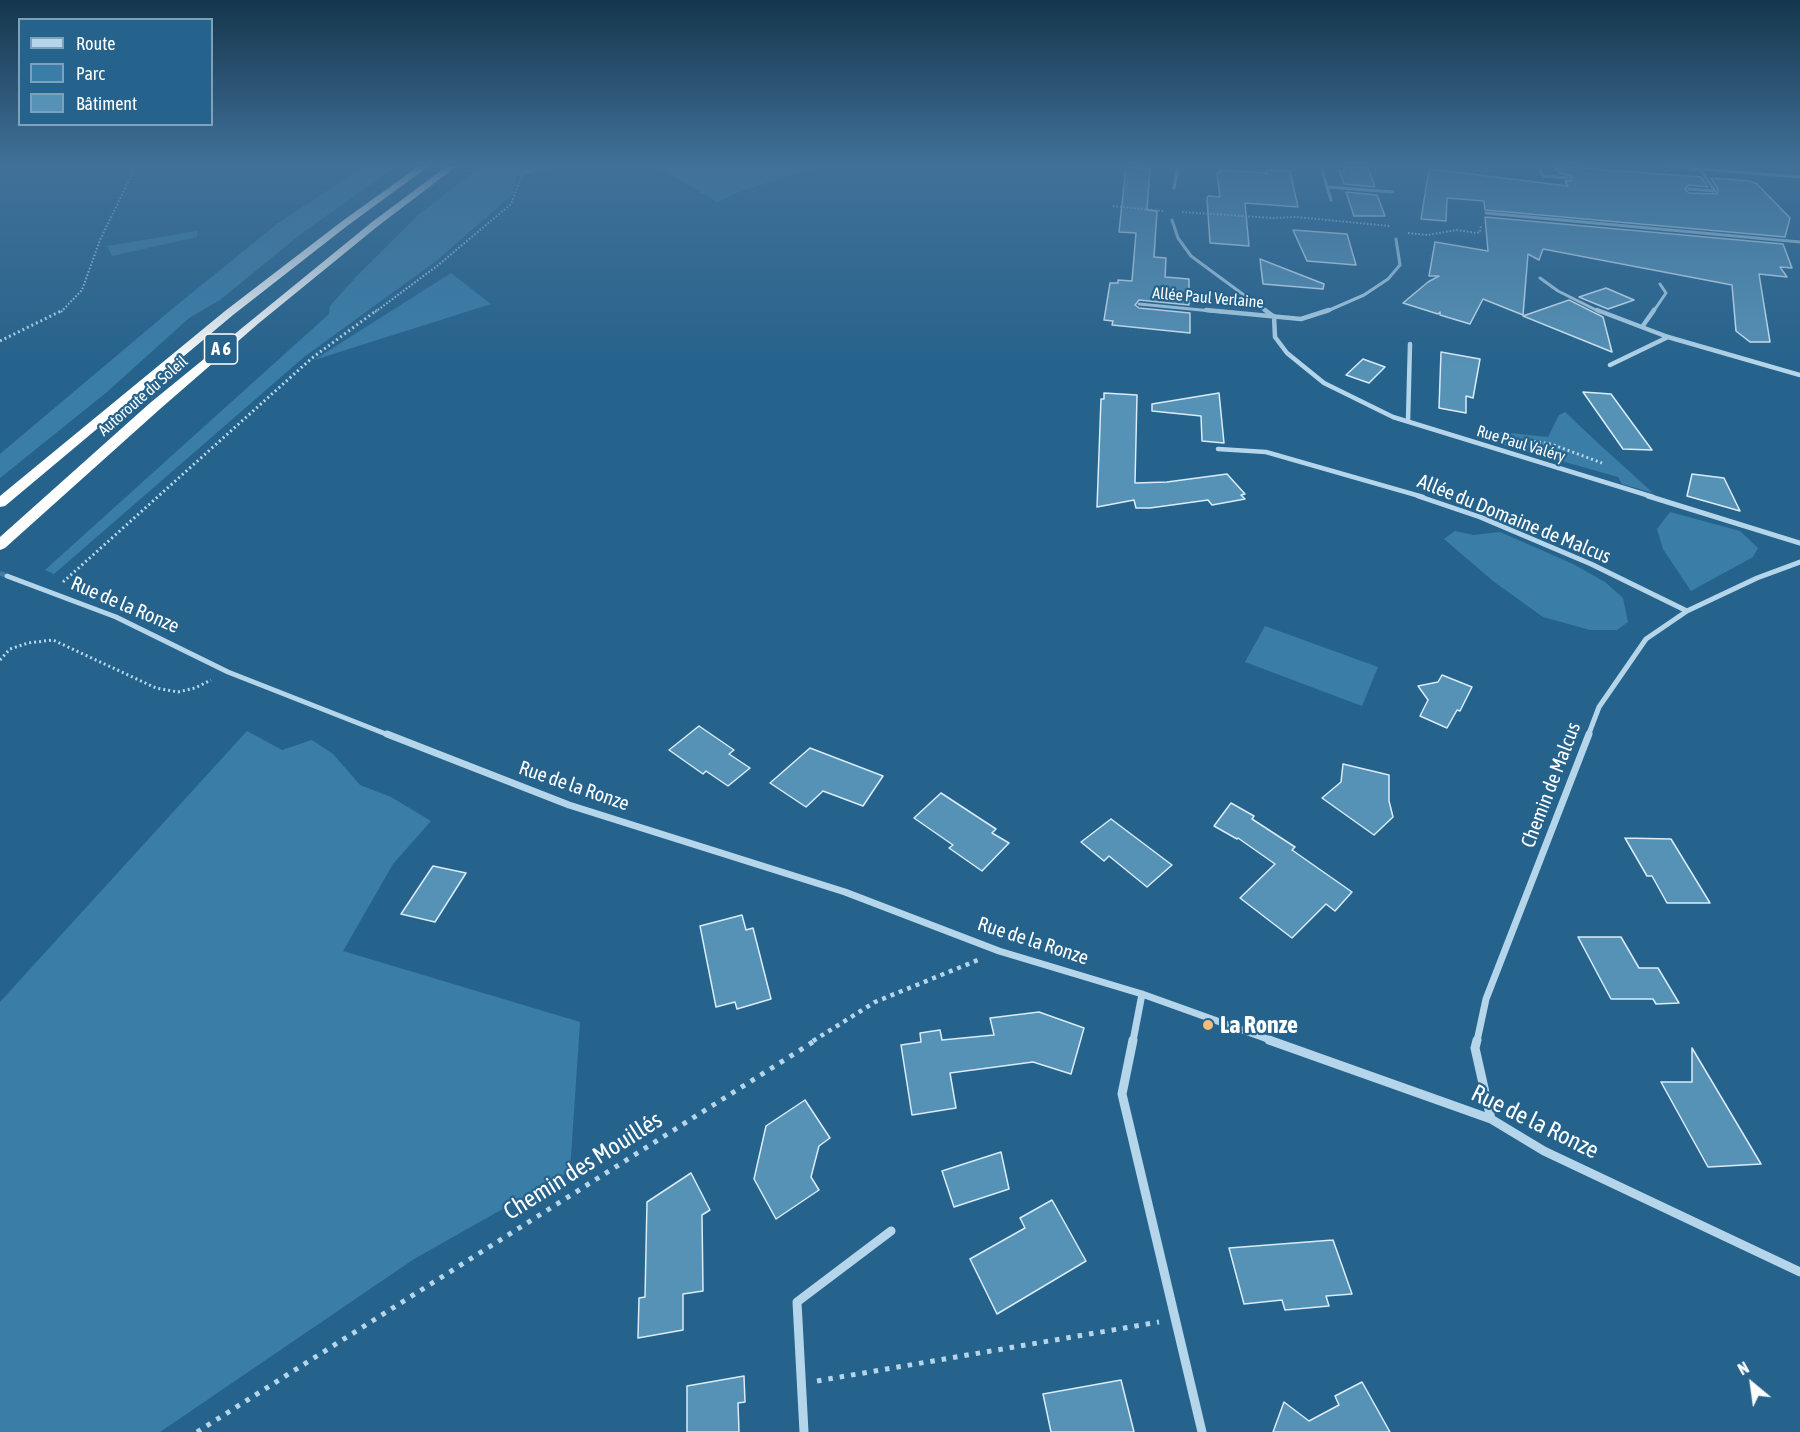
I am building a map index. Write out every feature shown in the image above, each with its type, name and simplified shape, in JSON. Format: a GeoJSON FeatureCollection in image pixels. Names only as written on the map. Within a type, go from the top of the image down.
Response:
{"type":"FeatureCollection","features":[{"type":"Feature","properties":{"kind":"highway","name":"Autoroute du Soleil"},"geometry":{"type":"LineString","coordinates":[[0,504],[229,313],[333,233]]}},
{"type":"Feature","properties":{"kind":"highway","name":"Autoroute du Soleil"},"geometry":{"type":"LineString","coordinates":[[0,545],[155,406],[364,233]]}},
{"type":"Feature","properties":{"kind":"street"},"geometry":{"type":"LineString","coordinates":[[1176,233],[1191,256],[1274,316]]}},
{"type":"Feature","properties":{"kind":"street"},"geometry":{"type":"LineString","coordinates":[[1701,233],[1800,242]]}},
{"type":"Feature","properties":{"kind":"street","name":"Allée Paul Verlaine"},"geometry":{"type":"LineString","coordinates":[[1139,303],[1302,319],[1364,295],[1388,279],[1400,265],[1396,239]]}},
{"type":"Feature","properties":{"kind":"street"},"geometry":{"type":"LineString","coordinates":[[1540,278],[1558,291],[1605,314],[1668,337],[1800,375]]}},
{"type":"Feature","properties":{"kind":"street"},"geometry":{"type":"LineString","coordinates":[[1642,327],[1666,293],[1660,284]]}},
{"type":"Feature","properties":{"kind":"street","name":"Rue Paul Valéry"},"geometry":{"type":"LineString","coordinates":[[1274,316],[1275,337],[1287,353],[1324,383],[1354,400],[1408,421],[1800,543]]}},
{"type":"Feature","properties":{"kind":"street"},"geometry":{"type":"LineString","coordinates":[[1610,366],[1668,337]]}},
{"type":"Feature","properties":{"kind":"street"},"geometry":{"type":"LineString","coordinates":[[1408,421],[1410,344]]}},
{"type":"Feature","properties":{"kind":"street","name":"Allée du Domaine de Malcus"},"geometry":{"type":"LineString","coordinates":[[1218,449],[1266,452],[1438,502],[1480,517],[1591,564],[1686,611]]}},
{"type":"Feature","properties":{"kind":"street","name":"Chemin de Malcus"},"geometry":{"type":"LineString","coordinates":[[1491,1119],[1475,1048],[1486,999],[1599,707],[1646,639],[1686,611],[1756,578],[1800,562]]}},
{"type":"Feature","properties":{"kind":"street","name":"Rue de la Ronze"},"geometry":{"type":"LineString","coordinates":[[7,576],[116,617],[228,672],[568,805],[845,892],[999,951],[1142,994],[1491,1119],[1544,1151],[1800,1272]]}},
{"type":"Feature","properties":{"kind":"street"},"geometry":{"type":"LineString","coordinates":[[1142,994],[1122,1094],[1203,1432]]}},
{"type":"Feature","properties":{"kind":"street"},"geometry":{"type":"LineString","coordinates":[[804,1432],[797,1302],[891,1232]]}},
{"type":"Feature","properties":{"kind":"path"},"geometry":{"type":"LineString","coordinates":[[0,341],[61,312],[82,290],[103,233]]}},
{"type":"Feature","properties":{"kind":"path"},"geometry":{"type":"LineString","coordinates":[[51,593],[312,358],[437,266],[477,233]]}},
{"type":"Feature","properties":{"kind":"path"},"geometry":{"type":"LineString","coordinates":[[1396,239],[1407,238],[1407,233],[1427,235],[1440,233]]}},
{"type":"Feature","properties":{"kind":"path"},"geometry":{"type":"LineString","coordinates":[[0,660],[10,649],[28,643],[53,640],[156,688],[178,692],[195,688],[228,672]]}},
{"type":"Feature","properties":{"kind":"path","name":"Chemin des Mouillés"},"geometry":{"type":"LineString","coordinates":[[197,1432],[875,1002],[999,951]]}},
{"type":"Feature","properties":{"kind":"path"},"geometry":{"type":"LineString","coordinates":[[802,1384],[1176,1319]]}},
{"type":"Feature","properties":{"kind":"green space"},"geometry":{"type":"Polygon","coordinates":[[[197,233],[197,237],[112,256],[107,246],[197,233]]]}},
{"type":"Feature","properties":{"kind":"green space"},"geometry":{"type":"Polygon","coordinates":[[[266,233],[302,233],[220,300],[189,318],[107,392],[0,478],[0,454],[266,233]]]}},
{"type":"Feature","properties":{"kind":"green space"},"geometry":{"type":"Polygon","coordinates":[[[400,233],[468,233],[436,261],[304,357],[54,574],[45,570],[329,314],[330,306],[400,233]]]}},
{"type":"Feature","properties":{"kind":"green space"},"geometry":{"type":"Polygon","coordinates":[[[451,273],[491,304],[314,360],[451,273]]]}},
{"type":"Feature","properties":{"kind":"green space"},"geometry":{"type":"Polygon","coordinates":[[[1565,412],[1653,493],[1622,484],[1618,477],[1490,441],[1491,431],[1548,437],[1559,415],[1565,412]]]}},
{"type":"Feature","properties":{"kind":"green space"},"geometry":{"type":"Polygon","coordinates":[[[1670,512],[1740,531],[1758,548],[1753,557],[1691,591],[1663,549],[1657,529],[1670,512]]]}},
{"type":"Feature","properties":{"kind":"green space"},"geometry":{"type":"Polygon","coordinates":[[[1455,531],[1473,535],[1500,532],[1573,564],[1605,582],[1623,598],[1628,622],[1617,630],[1590,630],[1543,617],[1493,581],[1444,539],[1455,531]]]}},
{"type":"Feature","properties":{"kind":"green space"},"geometry":{"type":"Polygon","coordinates":[[[1265,626],[1378,667],[1362,706],[1245,662],[1265,626]]]}},
{"type":"Feature","properties":{"kind":"green space"},"geometry":{"type":"Polygon","coordinates":[[[247,731],[282,750],[312,740],[333,754],[360,785],[391,797],[431,821],[393,864],[343,951],[580,1022],[570,1171],[414,1259],[160,1432],[0,1432],[0,1002],[247,731]]]}},
{"type":"Feature","properties":{"kind":"building"},"geometry":{"type":"Polygon","coordinates":[[[1133,233],[1156,233],[1154,257],[1166,258],[1165,277],[1189,279],[1189,305],[1139,300],[1135,305],[1139,308],[1190,313],[1190,333],[1112,325],[1113,321],[1104,320],[1110,283],[1118,283],[1118,280],[1132,281],[1136,233],[1133,233]]]}},
{"type":"Feature","properties":{"kind":"building"},"geometry":{"type":"Polygon","coordinates":[[[1209,233],[1248,233],[1249,246],[1210,243],[1209,233]]]}},
{"type":"Feature","properties":{"kind":"building"},"geometry":{"type":"Polygon","coordinates":[[[1294,233],[1347,234],[1356,265],[1307,261],[1294,233]]]}},
{"type":"Feature","properties":{"kind":"building"},"geometry":{"type":"Polygon","coordinates":[[[1486,233],[1660,233],[1783,244],[1792,268],[1780,267],[1787,277],[1759,274],[1770,342],[1750,342],[1736,331],[1732,285],[1543,249],[1539,260],[1528,254],[1523,315],[1483,299],[1470,324],[1440,315],[1440,312],[1438,314],[1403,303],[1428,282],[1439,276],[1429,276],[1435,242],[1488,251],[1486,233]]]}},
{"type":"Feature","properties":{"kind":"building"},"geometry":{"type":"Polygon","coordinates":[[[1739,233],[1786,233],[1785,237],[1739,233]]]}},
{"type":"Feature","properties":{"kind":"building"},"geometry":{"type":"Polygon","coordinates":[[[1260,259],[1324,284],[1323,289],[1263,284],[1260,259]]]}},
{"type":"Feature","properties":{"kind":"building"},"geometry":{"type":"Polygon","coordinates":[[[1606,288],[1634,300],[1608,309],[1579,297],[1606,288]]]}},
{"type":"Feature","properties":{"kind":"building"},"geometry":{"type":"Polygon","coordinates":[[[1569,300],[1603,317],[1612,352],[1523,316],[1569,300]]]}},
{"type":"Feature","properties":{"kind":"building"},"geometry":{"type":"Polygon","coordinates":[[[1441,352],[1480,359],[1473,398],[1466,396],[1466,413],[1439,408],[1441,352]]]}},
{"type":"Feature","properties":{"kind":"building"},"geometry":{"type":"Polygon","coordinates":[[[1363,359],[1385,367],[1369,383],[1346,375],[1363,359]]]}},
{"type":"Feature","properties":{"kind":"building"},"geometry":{"type":"Polygon","coordinates":[[[1583,392],[1611,394],[1652,450],[1623,449],[1583,392]]]}},
{"type":"Feature","properties":{"kind":"building"},"geometry":{"type":"Polygon","coordinates":[[[1104,393],[1137,395],[1135,483],[1167,482],[1227,474],[1245,494],[1241,495],[1245,499],[1212,505],[1208,500],[1150,508],[1136,508],[1134,500],[1097,507],[1101,399],[1104,399],[1104,393]]]}},
{"type":"Feature","properties":{"kind":"building"},"geometry":{"type":"Polygon","coordinates":[[[1219,393],[1224,443],[1202,441],[1201,416],[1152,411],[1152,404],[1219,393]]]}},
{"type":"Feature","properties":{"kind":"building"},"geometry":{"type":"Polygon","coordinates":[[[1692,474],[1724,478],[1740,511],[1687,496],[1692,474]]]}},
{"type":"Feature","properties":{"kind":"building"},"geometry":{"type":"Polygon","coordinates":[[[1442,675],[1472,687],[1460,711],[1457,710],[1447,728],[1420,716],[1428,700],[1418,686],[1438,682],[1442,675]]]}},
{"type":"Feature","properties":{"kind":"building"},"geometry":{"type":"Polygon","coordinates":[[[699,726],[734,750],[729,754],[750,768],[728,786],[706,771],[703,774],[669,750],[699,726]]]}},
{"type":"Feature","properties":{"kind":"building"},"geometry":{"type":"Polygon","coordinates":[[[810,748],[883,776],[863,806],[823,791],[806,807],[770,783],[810,748]]]}},
{"type":"Feature","properties":{"kind":"building"},"geometry":{"type":"Polygon","coordinates":[[[1343,764],[1389,775],[1389,801],[1393,817],[1374,835],[1322,798],[1341,782],[1343,764]]]}},
{"type":"Feature","properties":{"kind":"building"},"geometry":{"type":"Polygon","coordinates":[[[941,793],[996,829],[992,833],[1009,843],[982,871],[949,848],[953,845],[914,818],[941,793]]]}},
{"type":"Feature","properties":{"kind":"building"},"geometry":{"type":"Polygon","coordinates":[[[1231,803],[1254,816],[1252,819],[1295,847],[1292,850],[1352,892],[1335,911],[1326,904],[1292,938],[1240,898],[1275,864],[1238,838],[1214,826],[1231,803]]]}},
{"type":"Feature","properties":{"kind":"building"},"geometry":{"type":"Polygon","coordinates":[[[1111,819],[1172,865],[1147,887],[1109,856],[1104,861],[1081,842],[1111,819]]]}},
{"type":"Feature","properties":{"kind":"building"},"geometry":{"type":"Polygon","coordinates":[[[1625,838],[1671,839],[1710,903],[1667,903],[1652,876],[1647,876],[1625,838]]]}},
{"type":"Feature","properties":{"kind":"building"},"geometry":{"type":"Polygon","coordinates":[[[433,866],[466,873],[435,922],[401,914],[433,866]]]}},
{"type":"Feature","properties":{"kind":"building"},"geometry":{"type":"Polygon","coordinates":[[[742,915],[746,930],[753,928],[771,999],[737,1009],[735,1002],[716,1007],[700,926],[742,915]]]}},
{"type":"Feature","properties":{"kind":"building"},"geometry":{"type":"Polygon","coordinates":[[[1578,937],[1621,937],[1639,968],[1658,968],[1679,1003],[1656,1004],[1653,999],[1611,999],[1578,937]]]}},
{"type":"Feature","properties":{"kind":"building"},"geometry":{"type":"Polygon","coordinates":[[[1039,1012],[1084,1028],[1071,1074],[1033,1062],[950,1073],[956,1108],[912,1115],[901,1045],[921,1042],[920,1033],[940,1030],[942,1040],[994,1035],[990,1018],[1039,1012]]]}},
{"type":"Feature","properties":{"kind":"building"},"geometry":{"type":"Polygon","coordinates":[[[1692,1048],[1761,1164],[1708,1167],[1661,1082],[1692,1082],[1692,1048]]]}},
{"type":"Feature","properties":{"kind":"building"},"geometry":{"type":"Polygon","coordinates":[[[805,1100],[830,1138],[819,1146],[811,1177],[819,1190],[776,1219],[754,1179],[766,1126],[805,1100]]]}},
{"type":"Feature","properties":{"kind":"building"},"geometry":{"type":"Polygon","coordinates":[[[1001,1152],[1009,1189],[954,1207],[942,1171],[1001,1152]]]}},
{"type":"Feature","properties":{"kind":"building"},"geometry":{"type":"Polygon","coordinates":[[[691,1173],[710,1210],[702,1215],[703,1291],[683,1294],[683,1330],[638,1338],[639,1298],[645,1297],[647,1202],[691,1173]]]}},
{"type":"Feature","properties":{"kind":"building"},"geometry":{"type":"Polygon","coordinates":[[[1052,1200],[1086,1261],[997,1314],[970,1259],[1025,1228],[1020,1218],[1052,1200]]]}},
{"type":"Feature","properties":{"kind":"building"},"geometry":{"type":"Polygon","coordinates":[[[1333,1240],[1352,1294],[1326,1296],[1329,1306],[1285,1310],[1282,1300],[1244,1304],[1229,1248],[1333,1240]]]}},
{"type":"Feature","properties":{"kind":"building"},"geometry":{"type":"Polygon","coordinates":[[[744,1376],[745,1402],[738,1403],[739,1432],[687,1432],[687,1386],[744,1376]]]}},
{"type":"Feature","properties":{"kind":"building"},"geometry":{"type":"Polygon","coordinates":[[[1121,1380],[1134,1432],[1051,1432],[1043,1394],[1121,1380]]]}},
{"type":"Feature","properties":{"kind":"building"},"geometry":{"type":"Polygon","coordinates":[[[1362,1382],[1390,1432],[1273,1432],[1284,1402],[1309,1421],[1339,1405],[1335,1396],[1362,1382]]]}},
{"type":"Feature","properties":{"kind":"tunnel"},"geometry":{"type":"LineString","coordinates":[[0,573],[7,576]]}},
{"type":"Feature","properties":{"kind":"place","name":"La Ronze"},"geometry":{"type":"Point","coordinates":[1208,1025]}}]}
